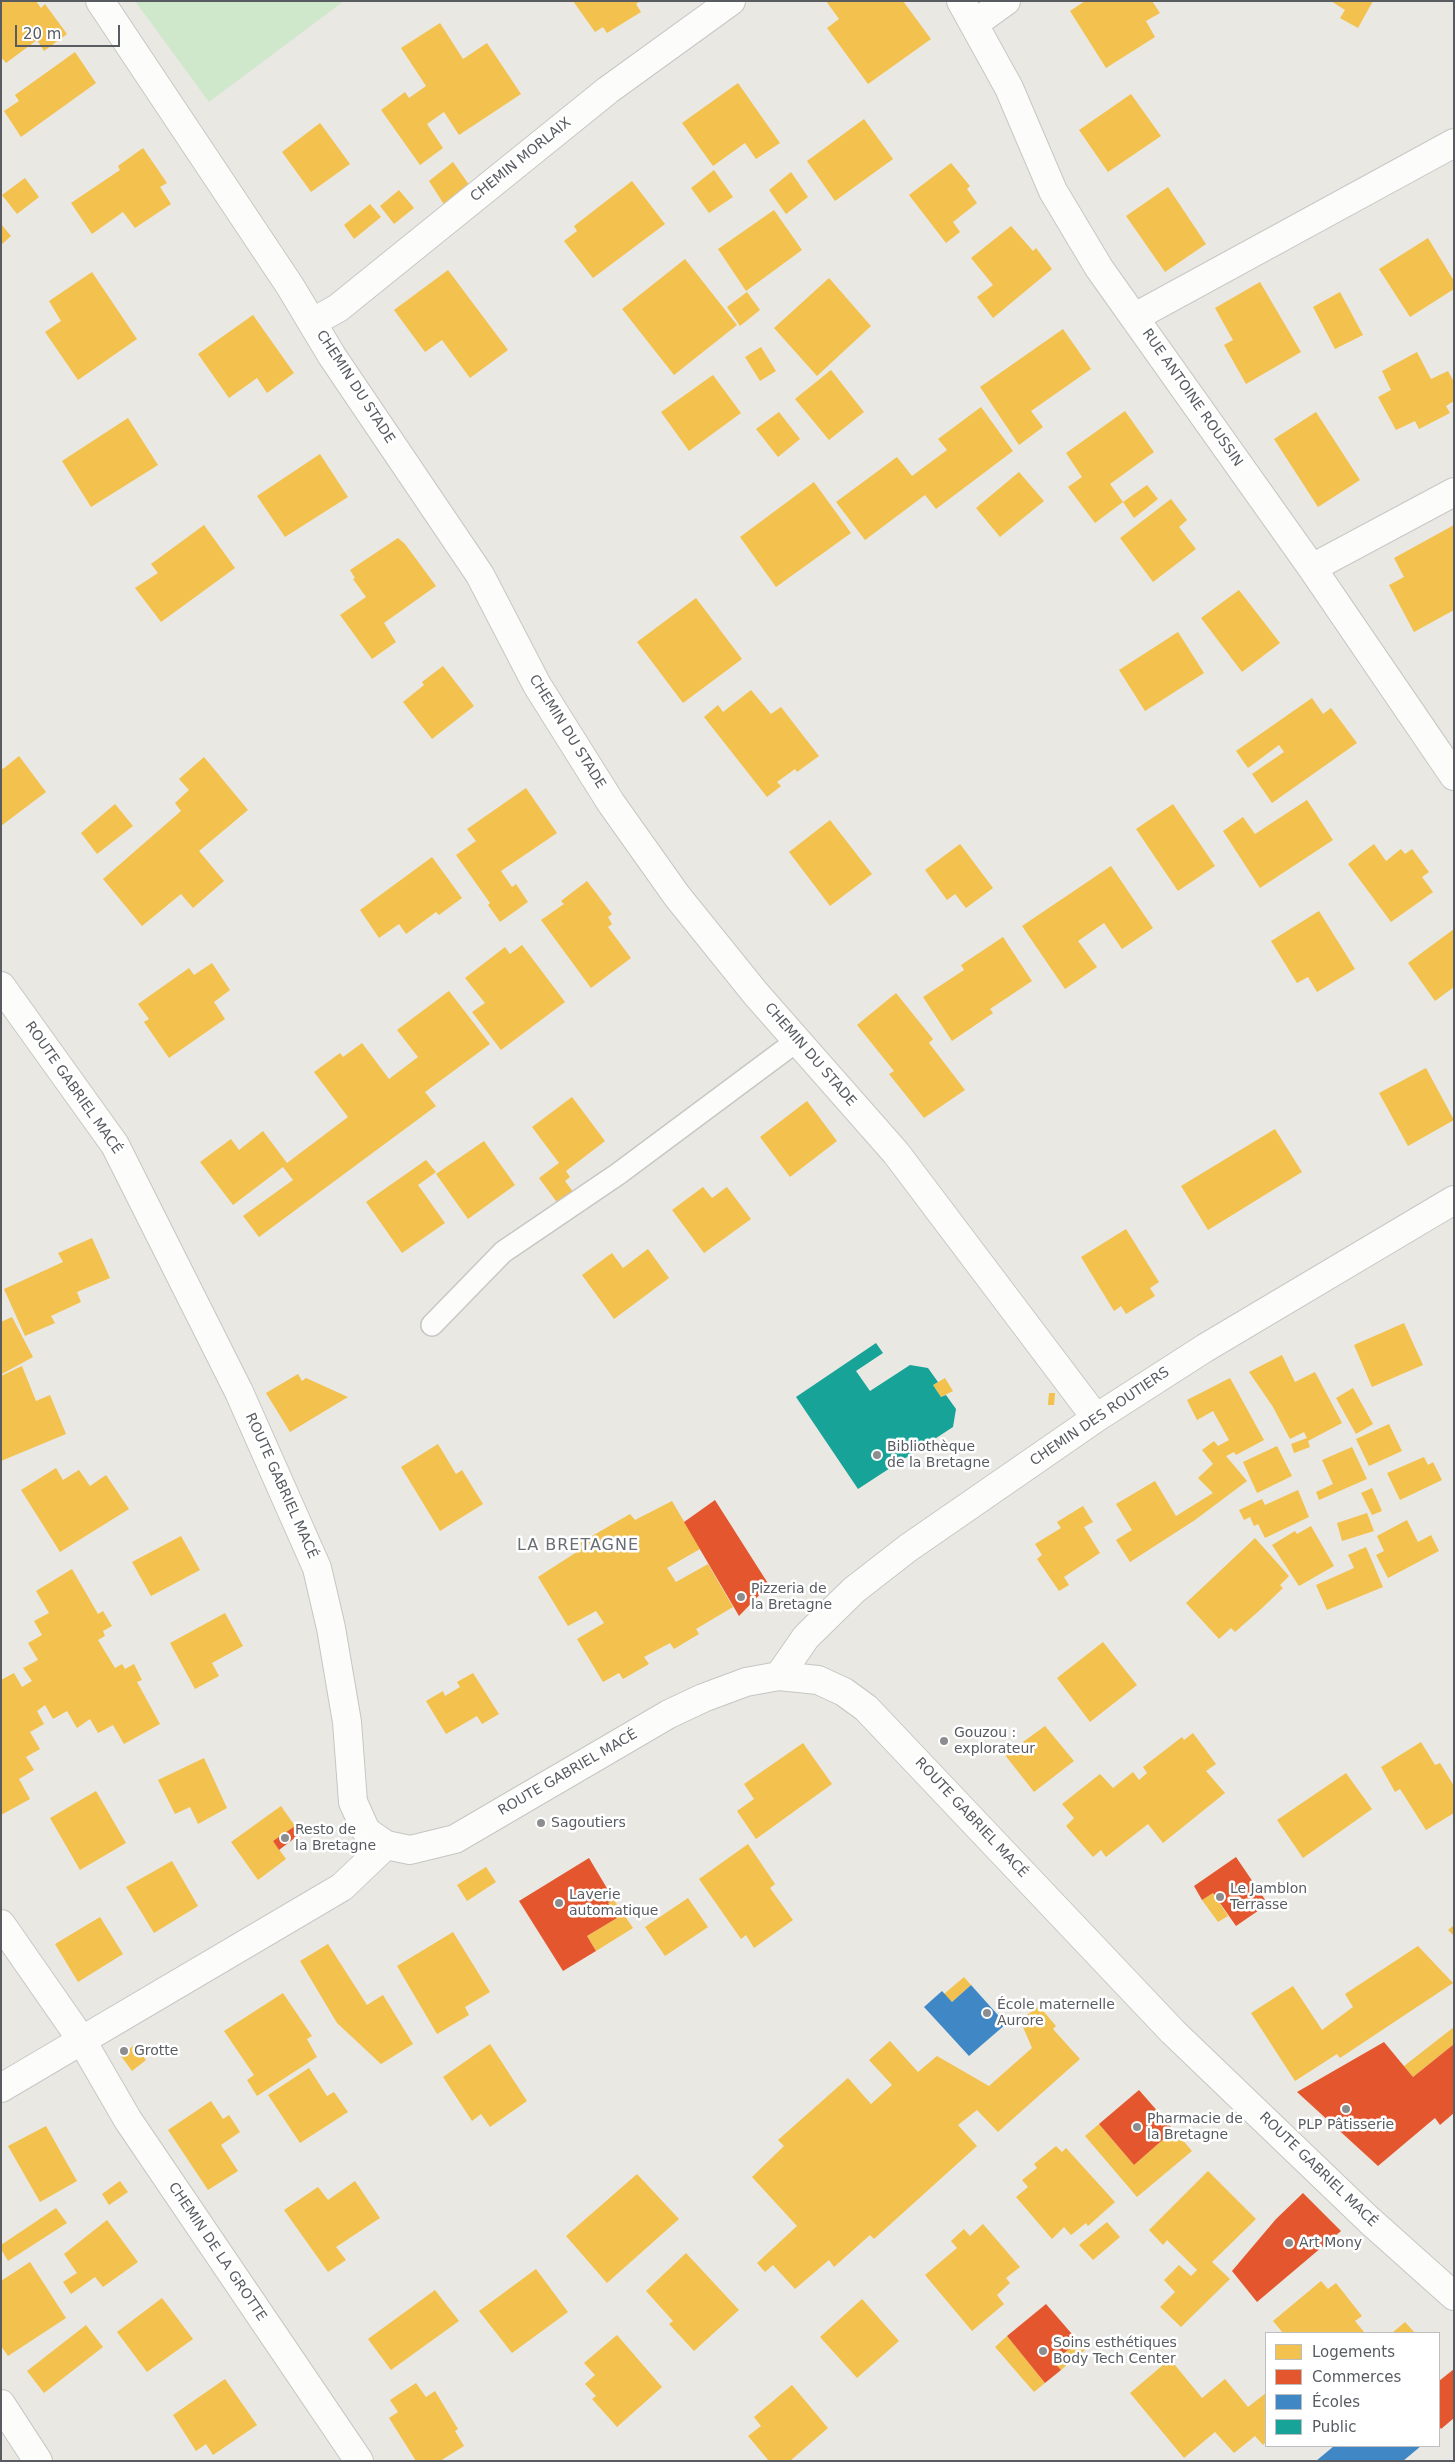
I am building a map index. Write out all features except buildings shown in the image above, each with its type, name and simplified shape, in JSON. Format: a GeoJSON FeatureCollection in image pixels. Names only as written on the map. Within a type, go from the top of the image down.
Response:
{"type":"FeatureCollection","features":[{"type":"Feature","properties":{"kind":"street","name":"CHEMIN DU STADE"},"geometry":{"type":"LineString","coordinates":[[100,1],[313,322],[332,356],[480,575],[537,685],[611,803],[677,896],[756,994],[896,1153],[1096,1418]]}},
{"type":"Feature","properties":{"kind":"street","name":"CHEMIN MORLAIX"},"geometry":{"type":"LineString","coordinates":[[313,322],[338,308],[608,90],[731,1]]}},
{"type":"Feature","properties":{"kind":"street"},"geometry":{"type":"LineString","coordinates":[[967,13],[1006,1]]}},
{"type":"Feature","properties":{"kind":"street","name":"RUE ANTOINE ROUSSIN"},"geometry":{"type":"LineString","coordinates":[[967,13],[1009,88],[1053,191],[1099,268],[1312,568],[1454,776]]}},
{"type":"Feature","properties":{"kind":"street"},"geometry":{"type":"LineString","coordinates":[[1135,317],[1454,143]]}},
{"type":"Feature","properties":{"kind":"street"},"geometry":{"type":"LineString","coordinates":[[1312,568],[1454,492]]}},
{"type":"Feature","properties":{"kind":"street","name":"ROUTE GABRIEL MACÉ"},"geometry":{"type":"LineString","coordinates":[[1,986],[116,1145],[243,1400],[317,1568],[332,1628],[347,1722],[353,1802],[366,1831],[386,1845],[410,1850],[454,1839],[669,1714],[746,1682],[779,1676],[818,1680],[844,1692],[866,1708],[1174,2032],[1369,2220],[1454,2296]]}},
{"type":"Feature","properties":{"kind":"street","name":"CHEMIN DES ROUTIERS"},"geometry":{"type":"LineString","coordinates":[[779,1676],[806,1637],[854,1590],[908,1548],[1096,1418],[1205,1348],[1454,1200]]}},
{"type":"Feature","properties":{"kind":"street"},"geometry":{"type":"LineString","coordinates":[[1,2088],[81,2039],[342,1887],[386,1845]]}},
{"type":"Feature","properties":{"kind":"street","name":"CHEMIN DE LA GROTTE"},"geometry":{"type":"LineString","coordinates":[[1,1924],[81,2039],[128,2120],[359,2461]]}},
{"type":"Feature","properties":{"kind":"street"},"geometry":{"type":"LineString","coordinates":[[1,2404],[38,2461]]}},
{"type":"Feature","properties":{"kind":"lane"},"geometry":{"type":"LineString","coordinates":[[432,1325],[502,1252],[618,1174],[798,1040]]}},
{"type":"Feature","properties":{"kind":"green space"},"geometry":{"type":"Polygon","coordinates":[[[135,1],[344,1],[209,102],[135,1]]]}},
{"type":"Feature","properties":{"kind":"place","name":"Bibliothèque de la Bretagne"},"geometry":{"type":"Point","coordinates":[877,1455]}},
{"type":"Feature","properties":{"kind":"place","name":"Pizzeria de la Bretagne"},"geometry":{"type":"Point","coordinates":[741,1597]}},
{"type":"Feature","properties":{"kind":"place","name":"Gouzou : explorateur"},"geometry":{"type":"Point","coordinates":[944,1741]}},
{"type":"Feature","properties":{"kind":"place","name":"Sagoutiers"},"geometry":{"type":"Point","coordinates":[541,1823]}},
{"type":"Feature","properties":{"kind":"place","name":"Resto de la Bretagne"},"geometry":{"type":"Point","coordinates":[285,1838]}},
{"type":"Feature","properties":{"kind":"place","name":"Le Jamblon Terrasse"},"geometry":{"type":"Point","coordinates":[1220,1897]}},
{"type":"Feature","properties":{"kind":"place","name":"Laverie automatique"},"geometry":{"type":"Point","coordinates":[559,1903]}},
{"type":"Feature","properties":{"kind":"place","name":"École maternelle Aurore"},"geometry":{"type":"Point","coordinates":[987,2013]}},
{"type":"Feature","properties":{"kind":"place","name":"Grotte"},"geometry":{"type":"Point","coordinates":[124,2051]}},
{"type":"Feature","properties":{"kind":"place","name":"PLP Pâtisserie"},"geometry":{"type":"Point","coordinates":[1346,2109]}},
{"type":"Feature","properties":{"kind":"place","name":"Pharmacie de la Bretagne"},"geometry":{"type":"Point","coordinates":[1137,2127]}},
{"type":"Feature","properties":{"kind":"place","name":"Art Mony"},"geometry":{"type":"Point","coordinates":[1289,2243]}},
{"type":"Feature","properties":{"kind":"place","name":"Soins esthétiques Body Tech Center"},"geometry":{"type":"Point","coordinates":[1043,2351]}},
{"type":"Feature","properties":{"kind":"district","name":"LA BRETAGNE"},"geometry":{"type":"Point","coordinates":[578,1546]}}]}
